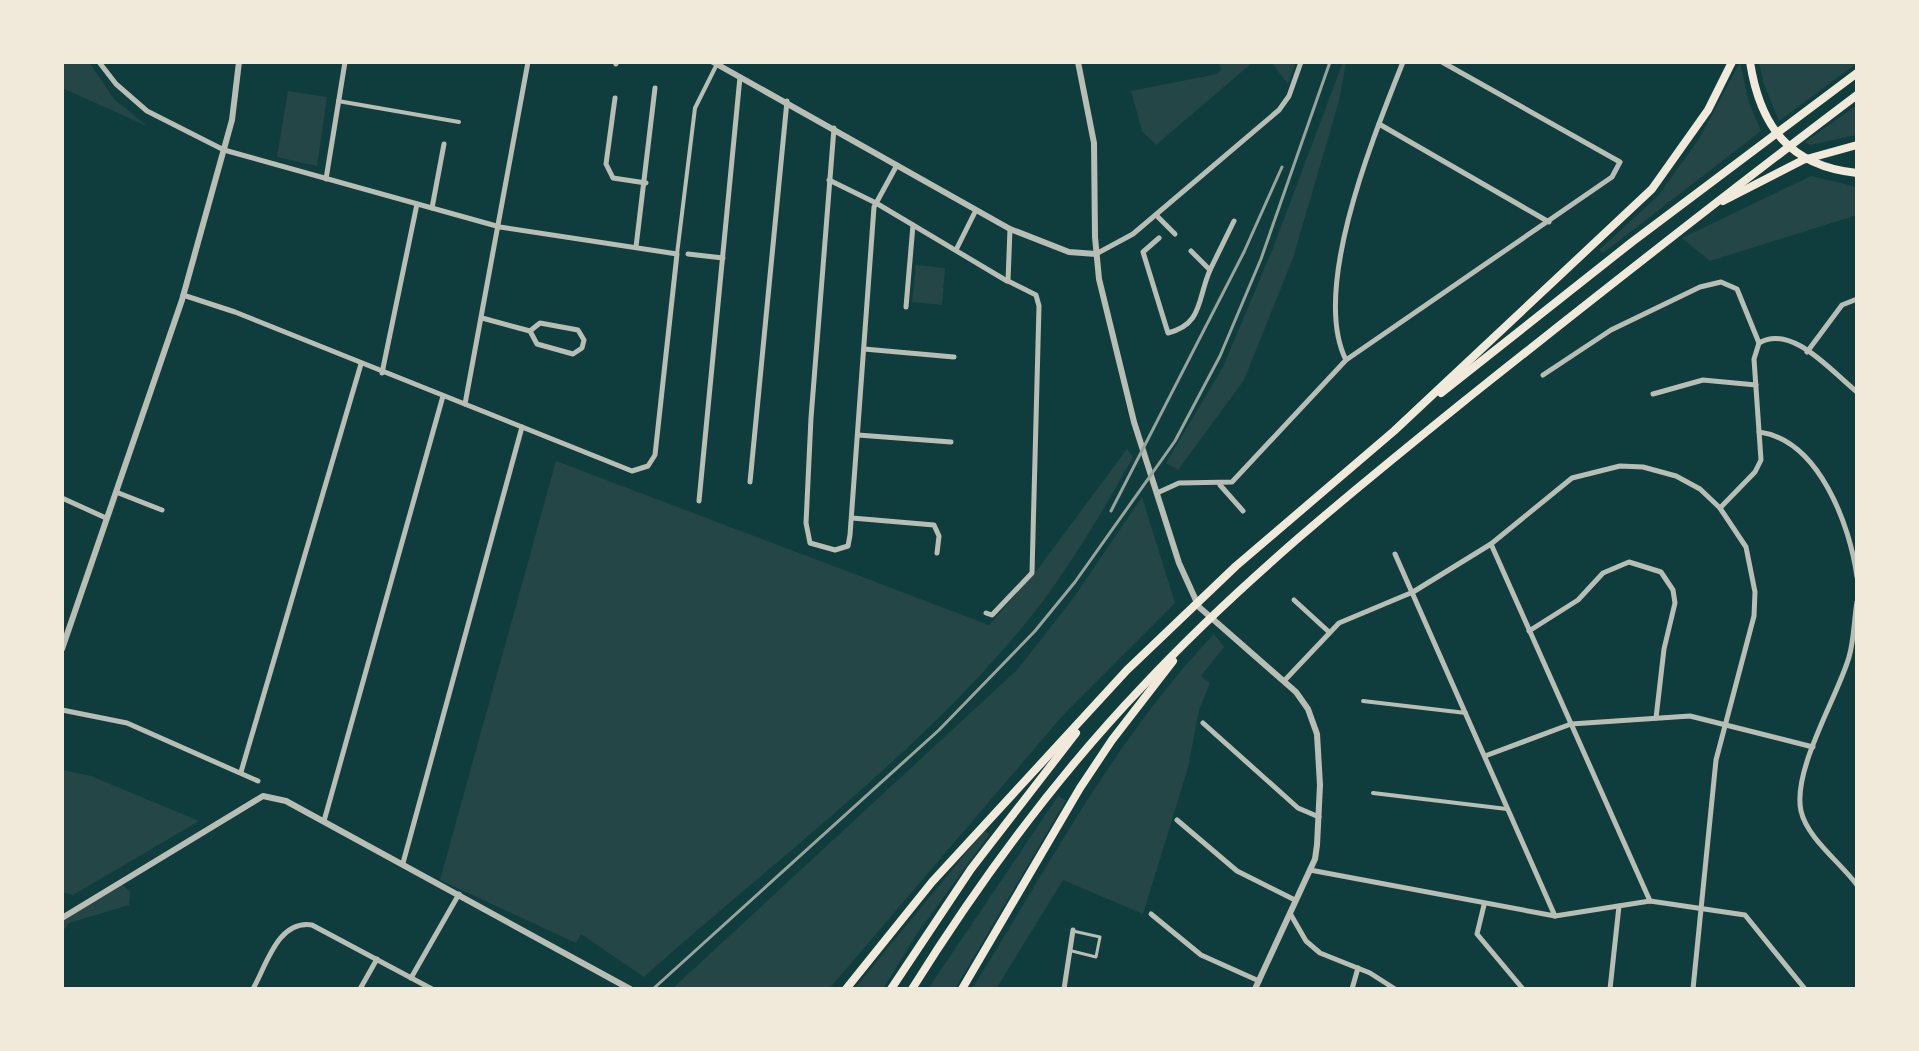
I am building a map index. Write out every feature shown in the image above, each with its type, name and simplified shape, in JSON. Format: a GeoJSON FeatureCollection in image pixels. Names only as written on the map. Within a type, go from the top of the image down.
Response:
{"type":"FeatureCollection","features":[{"type":"Feature","properties":{"kind":"highway"},"geometry":{"type":"LineString","coordinates":[[1403,423],[1652,189],[1708,110],[1732,62]]}},
{"type":"Feature","properties":{"kind":"highway"},"geometry":{"type":"LineString","coordinates":[[1750,62],[1763,112],[1779,137],[1803,156],[1857,173]]}},
{"type":"Feature","properties":{"kind":"highway"},"geometry":{"type":"LineString","coordinates":[[846,989],[932,882],[1127,670],[1236,566],[1403,423],[1632,242],[1857,73]]}},
{"type":"Feature","properties":{"kind":"highway"},"geometry":{"type":"LineString","coordinates":[[912,989],[985,879],[1061,780],[1140,688],[1198,629],[1398,454],[1704,210],[1857,95]]}},
{"type":"Feature","properties":{"kind":"highway"},"geometry":{"type":"LineString","coordinates":[[1704,210],[1803,160],[1857,145]]}},
{"type":"Feature","properties":{"kind":"highway"},"geometry":{"type":"LineString","coordinates":[[962,989],[1104,752],[1198,629]]}},
{"type":"Feature","properties":{"kind":"highway"},"geometry":{"type":"LineString","coordinates":[[891,989],[980,858],[1127,670]]}},
{"type":"Feature","properties":{"kind":"street"},"geometry":{"type":"LineString","coordinates":[[99,62],[116,84],[147,111],[224,150],[500,227],[677,254]]}},
{"type":"Feature","properties":{"kind":"street"},"geometry":{"type":"LineString","coordinates":[[62,649],[183,295],[224,150],[235,102],[239,62]]}},
{"type":"Feature","properties":{"kind":"street"},"geometry":{"type":"LineString","coordinates":[[326,179],[345,62]]}},
{"type":"Feature","properties":{"kind":"street"},"geometry":{"type":"LineString","coordinates":[[465,404],[528,62]]}},
{"type":"Feature","properties":{"kind":"street"},"geometry":{"type":"LineString","coordinates":[[1078,62],[1094,143],[1096,254],[1110,332],[1134,422],[1183,573],[1199,607],[1284,681],[1308,709],[1317,734],[1317,845],[1291,915],[1255,989]]}},
{"type":"Feature","properties":{"kind":"street"},"geometry":{"type":"LineString","coordinates":[[183,295],[235,312],[632,471],[648,466],[655,455],[695,108],[715,63],[1010,229],[1069,252],[1096,254],[1120,244],[1279,110],[1289,96],[1301,62]]}},
{"type":"Feature","properties":{"kind":"street"},"geometry":{"type":"LineString","coordinates":[[1346,360],[1336,340],[1337,279],[1368,147],[1403,62]]}},
{"type":"Feature","properties":{"kind":"street"},"geometry":{"type":"LineString","coordinates":[[1157,493],[1179,483],[1232,482],[1346,360],[1608,182],[1620,162],[1442,62]]}},
{"type":"Feature","properties":{"kind":"street"},"geometry":{"type":"LineString","coordinates":[[699,501],[740,77]]}},
{"type":"Feature","properties":{"kind":"street"},"geometry":{"type":"LineString","coordinates":[[636,247],[655,88]]}},
{"type":"Feature","properties":{"kind":"street"},"geometry":{"type":"LineString","coordinates":[[615,98],[606,164],[613,178],[646,183]]}},
{"type":"Feature","properties":{"kind":"street"},"geometry":{"type":"LineString","coordinates":[[338,101],[459,122]]}},
{"type":"Feature","properties":{"kind":"street"},"geometry":{"type":"LineString","coordinates":[[750,482],[787,101]]}},
{"type":"Feature","properties":{"kind":"street"},"geometry":{"type":"LineString","coordinates":[[1379,124],[1549,222]]}},
{"type":"Feature","properties":{"kind":"street"},"geometry":{"type":"LineString","coordinates":[[834,128],[806,523],[810,543],[835,550],[848,546],[852,518],[876,203],[897,165]]}},
{"type":"Feature","properties":{"kind":"street"},"geometry":{"type":"LineString","coordinates":[[432,208],[444,144]]}},
{"type":"Feature","properties":{"kind":"street"},"geometry":{"type":"LineString","coordinates":[[829,180],[876,203],[1036,295],[1039,306],[1032,573],[992,615],[986,613]]}},
{"type":"Feature","properties":{"kind":"street"},"geometry":{"type":"LineString","coordinates":[[382,373],[417,204]]}},
{"type":"Feature","properties":{"kind":"street"},"geometry":{"type":"LineString","coordinates":[[957,248],[976,210]]}},
{"type":"Feature","properties":{"kind":"street"},"geometry":{"type":"LineString","coordinates":[[1156,215],[1175,234]]}},
{"type":"Feature","properties":{"kind":"street"},"geometry":{"type":"LineString","coordinates":[[1159,238],[1143,252],[1168,333],[1185,329],[1193,322],[1210,270],[1234,221]]}},
{"type":"Feature","properties":{"kind":"street"},"geometry":{"type":"LineString","coordinates":[[906,307],[913,225]]}},
{"type":"Feature","properties":{"kind":"street"},"geometry":{"type":"LineString","coordinates":[[1008,281],[1010,229]]}},
{"type":"Feature","properties":{"kind":"street"},"geometry":{"type":"LineString","coordinates":[[1191,251],[1210,270]]}},
{"type":"Feature","properties":{"kind":"street"},"geometry":{"type":"LineString","coordinates":[[688,254],[723,258]]}},
{"type":"Feature","properties":{"kind":"street"},"geometry":{"type":"LineString","coordinates":[[1543,375],[1611,330],[1709,283],[1727,283],[1741,295],[1759,343],[1754,359],[1761,460],[1755,472],[1720,508]]}},
{"type":"Feature","properties":{"kind":"street"},"geometry":{"type":"LineString","coordinates":[[1807,352],[1842,305],[1857,299]]}},
{"type":"Feature","properties":{"kind":"street"},"geometry":{"type":"LineString","coordinates":[[482,318],[530,331],[537,344],[573,354],[582,348],[584,340],[578,330],[540,323],[530,331]]}},
{"type":"Feature","properties":{"kind":"street"},"geometry":{"type":"LineString","coordinates":[[1759,343],[1771,337],[1785,338],[1857,392]]}},
{"type":"Feature","properties":{"kind":"street"},"geometry":{"type":"LineString","coordinates":[[864,349],[954,357]]}},
{"type":"Feature","properties":{"kind":"street"},"geometry":{"type":"LineString","coordinates":[[241,772],[361,364]]}},
{"type":"Feature","properties":{"kind":"street"},"geometry":{"type":"LineString","coordinates":[[1653,394],[1703,380],[1756,385]]}},
{"type":"Feature","properties":{"kind":"street"},"geometry":{"type":"LineString","coordinates":[[324,821],[443,396]]}},
{"type":"Feature","properties":{"kind":"street"},"geometry":{"type":"LineString","coordinates":[[403,863],[522,427]]}},
{"type":"Feature","properties":{"kind":"street"},"geometry":{"type":"LineString","coordinates":[[1759,432],[1784,438],[1807,457],[1852,541],[1857,577]]}},
{"type":"Feature","properties":{"kind":"street"},"geometry":{"type":"LineString","coordinates":[[858,435],[951,442]]}},
{"type":"Feature","properties":{"kind":"street"},"geometry":{"type":"LineString","coordinates":[[1284,681],[1339,623],[1413,592],[1509,533],[1551,492],[1572,478],[1599,469],[1643,467],[1676,476],[1700,489],[1720,508],[1746,547],[1755,592],[1754,616],[1716,760],[1693,989]]}},
{"type":"Feature","properties":{"kind":"street"},"geometry":{"type":"LineString","coordinates":[[1219,484],[1243,511]]}},
{"type":"Feature","properties":{"kind":"street"},"geometry":{"type":"LineString","coordinates":[[116,492],[162,510]]}},
{"type":"Feature","properties":{"kind":"street"},"geometry":{"type":"LineString","coordinates":[[62,498],[106,518]]}},
{"type":"Feature","properties":{"kind":"street"},"geometry":{"type":"LineString","coordinates":[[852,518],[934,525],[939,536],[937,553]]}},
{"type":"Feature","properties":{"kind":"street"},"geometry":{"type":"LineString","coordinates":[[1491,544],[1650,901]]}},
{"type":"Feature","properties":{"kind":"street"},"geometry":{"type":"LineString","coordinates":[[1395,554],[1555,916]]}},
{"type":"Feature","properties":{"kind":"street"},"geometry":{"type":"LineString","coordinates":[[1529,631],[1578,600],[1603,573],[1629,562],[1661,572],[1673,590],[1675,603],[1664,649],[1656,718]]}},
{"type":"Feature","properties":{"kind":"street"},"geometry":{"type":"LineString","coordinates":[[1294,600],[1330,632]]}},
{"type":"Feature","properties":{"kind":"street"},"geometry":{"type":"LineString","coordinates":[[1856,882],[1810,829],[1801,811],[1802,788],[1813,747],[1849,658],[1857,602]]}},
{"type":"Feature","properties":{"kind":"street"},"geometry":{"type":"LineString","coordinates":[[1363,701],[1466,713]]}},
{"type":"Feature","properties":{"kind":"street"},"geometry":{"type":"LineString","coordinates":[[62,710],[127,723],[258,781]]}},
{"type":"Feature","properties":{"kind":"street"},"geometry":{"type":"LineString","coordinates":[[1485,756],[1571,724],[1690,716],[1813,747]]}},
{"type":"Feature","properties":{"kind":"street"},"geometry":{"type":"LineString","coordinates":[[1203,723],[1298,808],[1319,817]]}},
{"type":"Feature","properties":{"kind":"street"},"geometry":{"type":"LineString","coordinates":[[1373,793],[1507,809]]}},
{"type":"Feature","properties":{"kind":"street"},"geometry":{"type":"LineString","coordinates":[[62,918],[263,796],[286,801],[383,852],[628,988]]}},
{"type":"Feature","properties":{"kind":"street"},"geometry":{"type":"LineString","coordinates":[[1177,820],[1237,871],[1295,900]]}},
{"type":"Feature","properties":{"kind":"street"},"geometry":{"type":"LineString","coordinates":[[1310,870],[1555,916],[1650,901],[1745,915],[1805,989]]}},
{"type":"Feature","properties":{"kind":"street"},"geometry":{"type":"LineString","coordinates":[[411,978],[459,894]]}},
{"type":"Feature","properties":{"kind":"street"},"geometry":{"type":"LineString","coordinates":[[1484,905],[1477,934],[1523,989]]}},
{"type":"Feature","properties":{"kind":"street"},"geometry":{"type":"LineString","coordinates":[[1610,989],[1619,906]]}},
{"type":"Feature","properties":{"kind":"street"},"geometry":{"type":"LineString","coordinates":[[1151,914],[1201,955],[1259,981]]}},
{"type":"Feature","properties":{"kind":"street"},"geometry":{"type":"LineString","coordinates":[[1291,915],[1313,948],[1327,958],[1358,968],[1395,989]]}},
{"type":"Feature","properties":{"kind":"street"},"geometry":{"type":"LineString","coordinates":[[253,989],[285,930],[298,923],[312,925],[432,989]]}},
{"type":"Feature","properties":{"kind":"street"},"geometry":{"type":"LineString","coordinates":[[1064,989],[1073,930]]}},
{"type":"Feature","properties":{"kind":"street"},"geometry":{"type":"LineString","coordinates":[[360,989],[377,959]]}},
{"type":"Feature","properties":{"kind":"street"},"geometry":{"type":"LineString","coordinates":[[1352,989],[1358,968]]}},
{"type":"Feature","properties":{"kind":"lane"},"geometry":{"type":"LineString","coordinates":[[1068,950],[1096,957],[1100,937],[1073,930]]}},
{"type":"Feature","properties":{"kind":"shaded area"},"geometry":{"type":"Polygon","coordinates":[[[62,62],[89,62],[114,99],[147,126],[62,88],[62,62]]]}},
{"type":"Feature","properties":{"kind":"shaded area"},"geometry":{"type":"Polygon","coordinates":[[[1219,62],[1253,62],[1156,145],[1142,131],[1131,91],[1217,74],[1221,70],[1219,62]]]}},
{"type":"Feature","properties":{"kind":"shaded area"},"geometry":{"type":"Polygon","coordinates":[[[1271,62],[1296,62],[1288,84],[1271,62]]]}},
{"type":"Feature","properties":{"kind":"shaded area"},"geometry":{"type":"Polygon","coordinates":[[[1343,62],[1346,62],[1339,101],[1293,258],[1244,380],[1178,470],[1166,463],[1223,367],[1273,248],[1343,62]]]}},
{"type":"Feature","properties":{"kind":"shaded area"},"geometry":{"type":"Polygon","coordinates":[[[1740,62],[1749,103],[1761,131],[1603,253],[1599,250],[1658,196],[1699,139],[1740,62]]]}},
{"type":"Feature","properties":{"kind":"shaded area"},"geometry":{"type":"Polygon","coordinates":[[[1759,62],[1857,63],[1779,121],[1763,82],[1759,62]]]}},
{"type":"Feature","properties":{"kind":"shaded area"},"geometry":{"type":"Polygon","coordinates":[[[288,91],[327,97],[317,166],[277,157],[288,91]]]}},
{"type":"Feature","properties":{"kind":"shaded area"},"geometry":{"type":"Polygon","coordinates":[[[1857,105],[1857,135],[1810,145],[1805,142],[1857,105]]]}},
{"type":"Feature","properties":{"kind":"shaded area"},"geometry":{"type":"Polygon","coordinates":[[[1811,176],[1857,187],[1857,215],[1710,261],[1682,238],[1811,176]]]}},
{"type":"Feature","properties":{"kind":"shaded area"},"geometry":{"type":"Polygon","coordinates":[[[916,265],[945,268],[942,305],[912,302],[916,265]]]}},
{"type":"Feature","properties":{"kind":"shaded area"},"geometry":{"type":"Polygon","coordinates":[[[1127,449],[1133,457],[1080,546],[1036,610],[978,678],[838,810],[644,977],[581,934],[576,943],[440,880],[556,461],[989,625],[1038,569],[1127,449]]]}},
{"type":"Feature","properties":{"kind":"shaded area"},"geometry":{"type":"Polygon","coordinates":[[[1142,497],[1175,603],[1064,714],[829,989],[672,989],[1018,669],[1074,597],[1142,497]]]}},
{"type":"Feature","properties":{"kind":"shaded area"},"geometry":{"type":"Polygon","coordinates":[[[1214,634],[1224,647],[1201,676],[1210,683],[1199,710],[1188,768],[1143,914],[1063,880],[996,989],[972,989],[1113,761],[1144,717],[1214,634]]]}},
{"type":"Feature","properties":{"kind":"shaded area"},"geometry":{"type":"Polygon","coordinates":[[[62,770],[91,776],[199,821],[73,895],[62,892],[62,770]]]}},
{"type":"Feature","properties":{"kind":"shaded area"},"geometry":{"type":"Polygon","coordinates":[[[1058,796],[1066,800],[955,989],[928,989],[1058,796]]]}},
{"type":"Feature","properties":{"kind":"shaded area"},"geometry":{"type":"Polygon","coordinates":[[[984,831],[990,834],[916,935],[883,989],[854,989],[984,831]]]}},
{"type":"Feature","properties":{"kind":"shaded area"},"geometry":{"type":"Polygon","coordinates":[[[121,883],[130,892],[129,905],[69,923],[62,932],[62,923],[66,919],[121,883]]]}},
{"type":"Feature","properties":{"kind":"railway"},"geometry":{"type":"LineString","coordinates":[[653,989],[939,730],[1035,631],[1075,582],[1175,441],[1220,356],[1261,259],[1330,62]]}},
{"type":"Feature","properties":{"kind":"railway"},"geometry":{"type":"LineString","coordinates":[[1111,511],[1244,252],[1282,167]]}}]}
